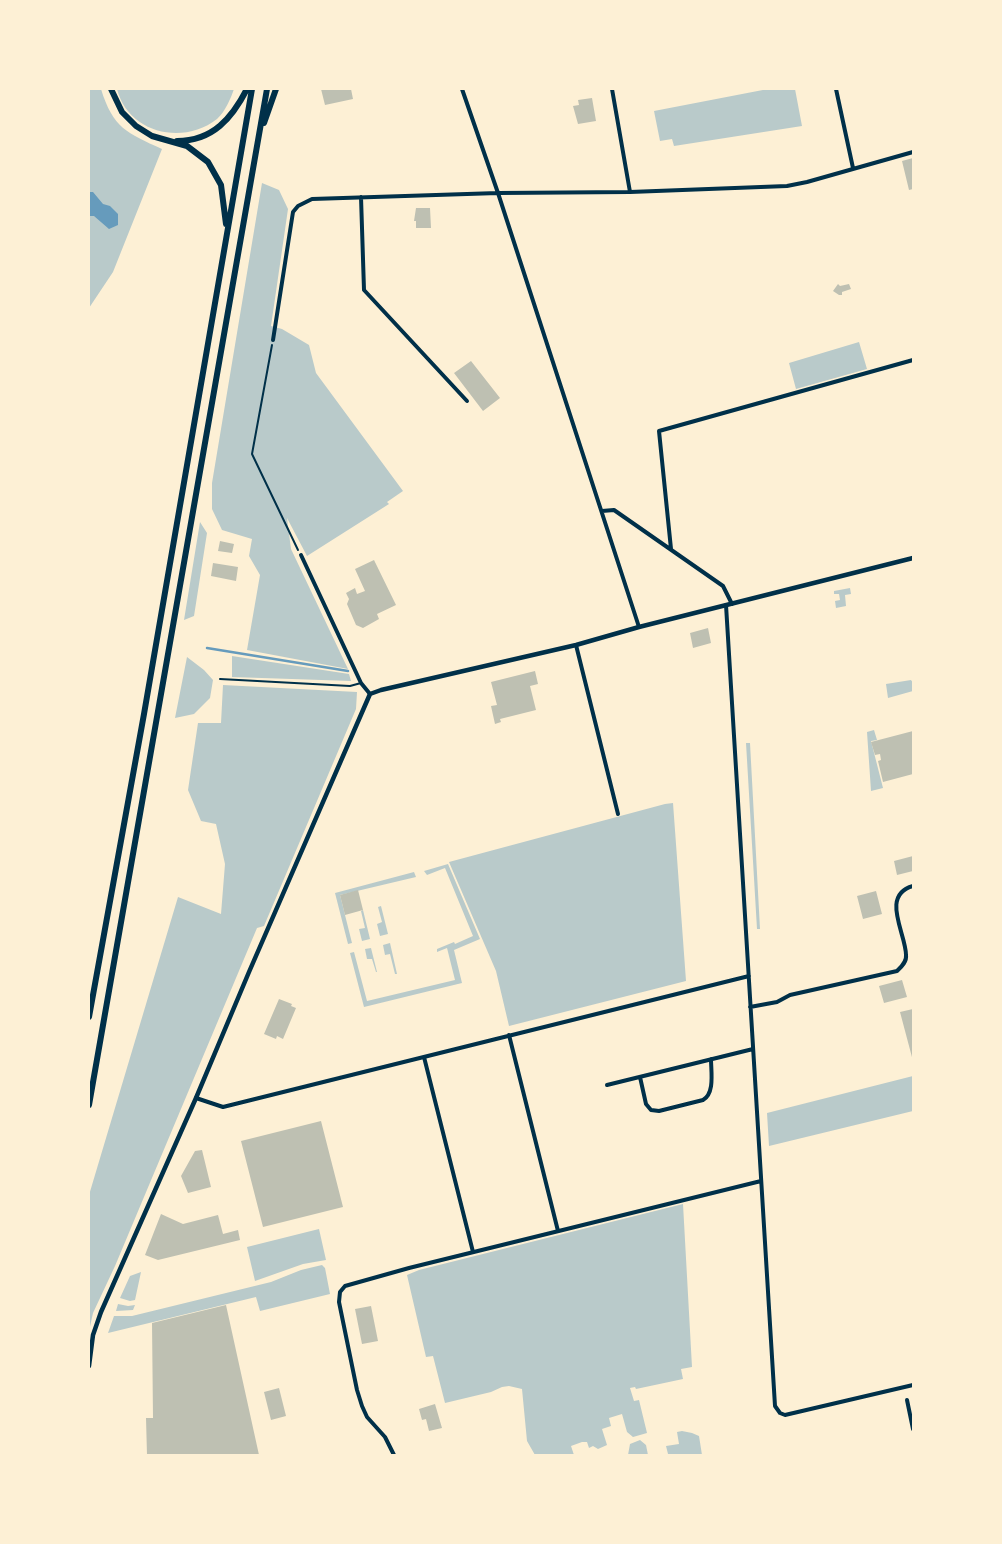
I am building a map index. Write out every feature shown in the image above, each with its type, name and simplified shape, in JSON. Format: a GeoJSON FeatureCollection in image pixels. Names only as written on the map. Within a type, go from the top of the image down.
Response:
{"type":"FeatureCollection","features":[{"type":"Feature","properties":{"kind":"highway"},"geometry":{"type":"LineString","coordinates":[[111,89],[122,112],[136,126],[152,136],[171,141],[195,151],[214,169],[223,193],[227,233]]}},
{"type":"Feature","properties":{"kind":"highway"},"geometry":{"type":"LineString","coordinates":[[171,141],[190,140],[215,130],[233,113],[247,89]]}},
{"type":"Feature","properties":{"kind":"highway"},"geometry":{"type":"LineString","coordinates":[[89,1017],[252,89]]}},
{"type":"Feature","properties":{"kind":"highway"},"geometry":{"type":"LineString","coordinates":[[89,1105],[267,89]]}},
{"type":"Feature","properties":{"kind":"highway"},"geometry":{"type":"LineString","coordinates":[[258,140],[276,89]]}},
{"type":"Feature","properties":{"kind":"street"},"geometry":{"type":"LineString","coordinates":[[462,89],[498,193],[639,627]]}},
{"type":"Feature","properties":{"kind":"street"},"geometry":{"type":"LineString","coordinates":[[612,89],[630,192]]}},
{"type":"Feature","properties":{"kind":"street"},"geometry":{"type":"LineString","coordinates":[[836,89],[853,168]]}},
{"type":"Feature","properties":{"kind":"street"},"geometry":{"type":"LineString","coordinates":[[273,340],[293,212],[298,206],[312,199],[498,193],[630,192],[787,186],[913,152]]}},
{"type":"Feature","properties":{"kind":"street"},"geometry":{"type":"LineString","coordinates":[[361,197],[364,290],[467,402]]}},
{"type":"Feature","properties":{"kind":"street"},"geometry":{"type":"LineString","coordinates":[[671,549],[659,431],[913,360]]}},
{"type":"Feature","properties":{"kind":"street"},"geometry":{"type":"LineString","coordinates":[[602,510],[614,510],[671,549],[722,586],[732,604]]}},
{"type":"Feature","properties":{"kind":"street"},"geometry":{"type":"LineString","coordinates":[[301,555],[361,683],[370,694]]}},
{"type":"Feature","properties":{"kind":"street"},"geometry":{"type":"LineString","coordinates":[[89,1366],[93,1335],[101,1312],[196,1098],[274,913],[370,694],[576,645],[639,627],[913,558]]}},
{"type":"Feature","properties":{"kind":"street"},"geometry":{"type":"LineString","coordinates":[[726,605],[776,1409],[785,1415],[913,1385]]}},
{"type":"Feature","properties":{"kind":"street"},"geometry":{"type":"LineString","coordinates":[[576,645],[618,814]]}},
{"type":"Feature","properties":{"kind":"street"},"geometry":{"type":"LineString","coordinates":[[750,1007],[776,1002],[790,995],[896,971],[903,965],[907,956],[896,907],[899,895],[913,886]]}},
{"type":"Feature","properties":{"kind":"street"},"geometry":{"type":"LineString","coordinates":[[196,1098],[223,1107],[749,976]]}},
{"type":"Feature","properties":{"kind":"street"},"geometry":{"type":"LineString","coordinates":[[509,1036],[558,1231]]}},
{"type":"Feature","properties":{"kind":"street"},"geometry":{"type":"LineString","coordinates":[[607,1085],[753,1049]]}},
{"type":"Feature","properties":{"kind":"street"},"geometry":{"type":"LineString","coordinates":[[424,1057],[473,1252]]}},
{"type":"Feature","properties":{"kind":"street"},"geometry":{"type":"LineString","coordinates":[[640,1077],[646,1104],[651,1110],[660,1111],[707,1098],[711,1090],[711,1060]]}},
{"type":"Feature","properties":{"kind":"street"},"geometry":{"type":"LineString","coordinates":[[394,1455],[385,1437],[367,1417],[362,1406],[338,1299],[342,1289],[349,1284],[473,1252],[761,1181]]}},
{"type":"Feature","properties":{"kind":"street"},"geometry":{"type":"LineString","coordinates":[[907,1400],[913,1427]]}},
{"type":"Feature","properties":{"kind":"lane"},"geometry":{"type":"LineString","coordinates":[[220,679],[350,686],[361,683]]}},
{"type":"Feature","properties":{"kind":"path"},"geometry":{"type":"LineString","coordinates":[[273,340],[252,454],[301,555]]}},
{"type":"Feature","properties":{"kind":"shaded area"},"geometry":{"type":"Polygon","coordinates":[[[89,89],[101,89],[111,113],[123,128],[162,149],[113,272],[89,308],[89,89]]]}},
{"type":"Feature","properties":{"kind":"shaded area"},"geometry":{"type":"Polygon","coordinates":[[[117,89],[234,89],[225,109],[217,119],[189,132],[173,133],[158,131],[132,116],[123,104],[117,89]]]}},
{"type":"Feature","properties":{"kind":"shaded area"},"geometry":{"type":"Polygon","coordinates":[[[768,89],[795,89],[802,126],[674,146],[672,139],[660,141],[654,111],[768,89]]]}},
{"type":"Feature","properties":{"kind":"shaded area"},"geometry":{"type":"Polygon","coordinates":[[[262,183],[279,190],[288,209],[271,326],[282,329],[309,345],[316,373],[403,491],[387,502],[389,504],[307,556],[287,518],[291,549],[348,669],[247,650],[260,575],[249,556],[252,539],[222,530],[212,509],[212,483],[262,183]]]}},
{"type":"Feature","properties":{"kind":"shaded area"},"geometry":{"type":"Polygon","coordinates":[[[859,342],[867,369],[796,389],[789,363],[859,342]]]}},
{"type":"Feature","properties":{"kind":"shaded area"},"geometry":{"type":"Polygon","coordinates":[[[200,522],[207,533],[194,616],[184,620],[200,522]]]}},
{"type":"Feature","properties":{"kind":"shaded area"},"geometry":{"type":"Polygon","coordinates":[[[850,588],[851,594],[845,595],[846,606],[836,608],[835,601],[840,600],[839,594],[834,594],[834,591],[850,588]]]}},
{"type":"Feature","properties":{"kind":"shaded area"},"geometry":{"type":"Polygon","coordinates":[[[232,656],[349,674],[351,681],[232,677],[232,656]]]}},
{"type":"Feature","properties":{"kind":"shaded area"},"geometry":{"type":"Polygon","coordinates":[[[187,657],[204,670],[213,680],[210,698],[194,714],[175,718],[187,657]]]}},
{"type":"Feature","properties":{"kind":"shaded area"},"geometry":{"type":"Polygon","coordinates":[[[911,680],[913,691],[888,698],[886,684],[911,680]]]}},
{"type":"Feature","properties":{"kind":"shaded area"},"geometry":{"type":"Polygon","coordinates":[[[223,685],[357,692],[356,709],[264,926],[257,928],[115,1266],[93,1313],[89,1331],[89,1195],[178,897],[221,914],[225,864],[216,824],[201,821],[188,790],[198,723],[221,723],[223,685]]]}},
{"type":"Feature","properties":{"kind":"shaded area"},"geometry":{"type":"Polygon","coordinates":[[[874,730],[877,740],[871,741],[883,788],[871,791],[867,732],[874,730]]]}},
{"type":"Feature","properties":{"kind":"shaded area"},"geometry":{"type":"Polygon","coordinates":[[[746,743],[750,743],[760,929],[757,929],[746,743]]]}},
{"type":"Feature","properties":{"kind":"shaded area"},"geometry":{"type":"Polygon","coordinates":[[[673,803],[686,981],[509,1026],[496,971],[449,862],[673,803]]]}},
{"type":"Feature","properties":{"kind":"shaded area"},"geometry":{"type":"Polygon","coordinates":[[[448,864],[480,939],[454,950],[462,983],[364,1007],[350,953],[354,952],[367,1001],[455,980],[447,948],[437,952],[437,949],[473,936],[445,868],[427,875],[424,871],[448,864]]]}},
{"type":"Feature","properties":{"kind":"shaded area"},"geometry":{"type":"Polygon","coordinates":[[[414,872],[416,877],[340,895],[352,943],[348,944],[335,893],[414,872]]]}},
{"type":"Feature","properties":{"kind":"shaded area"},"geometry":{"type":"Polygon","coordinates":[[[381,906],[388,934],[380,936],[377,924],[382,922],[378,907],[381,906]]]}},
{"type":"Feature","properties":{"kind":"shaded area"},"geometry":{"type":"Polygon","coordinates":[[[363,910],[370,939],[362,941],[359,929],[365,928],[361,911],[363,910]]]}},
{"type":"Feature","properties":{"kind":"shaded area"},"geometry":{"type":"Polygon","coordinates":[[[390,943],[397,974],[395,974],[390,954],[385,955],[383,945],[390,943]]]}},
{"type":"Feature","properties":{"kind":"shaded area"},"geometry":{"type":"Polygon","coordinates":[[[371,948],[377,972],[372,959],[367,959],[365,949],[371,948]]]}},
{"type":"Feature","properties":{"kind":"shaded area"},"geometry":{"type":"Polygon","coordinates":[[[913,1076],[913,1111],[769,1146],[767,1113],[913,1076]]]}},
{"type":"Feature","properties":{"kind":"shaded area"},"geometry":{"type":"Polygon","coordinates":[[[683,1204],[692,1367],[681,1369],[683,1379],[636,1389],[635,1387],[630,1388],[634,1401],[639,1400],[647,1433],[633,1437],[627,1432],[622,1414],[609,1418],[611,1426],[602,1429],[607,1445],[598,1449],[593,1446],[589,1448],[587,1442],[582,1442],[571,1446],[574,1455],[535,1455],[527,1441],[522,1389],[509,1386],[502,1387],[491,1392],[445,1403],[433,1356],[426,1357],[407,1275],[419,1270],[683,1204]]]}},
{"type":"Feature","properties":{"kind":"shaded area"},"geometry":{"type":"Polygon","coordinates":[[[319,1229],[326,1260],[303,1264],[255,1281],[247,1247],[319,1229]]]}},
{"type":"Feature","properties":{"kind":"shaded area"},"geometry":{"type":"Polygon","coordinates":[[[322,1265],[325,1268],[330,1294],[260,1311],[256,1297],[108,1333],[114,1316],[132,1316],[271,1282],[301,1270],[322,1265]]]}},
{"type":"Feature","properties":{"kind":"shaded area"},"geometry":{"type":"Polygon","coordinates":[[[141,1272],[135,1300],[130,1301],[120,1298],[130,1276],[141,1272]]]}},
{"type":"Feature","properties":{"kind":"shaded area"},"geometry":{"type":"Polygon","coordinates":[[[118,1304],[135,1305],[133,1310],[116,1311],[118,1304]]]}},
{"type":"Feature","properties":{"kind":"shaded area"},"geometry":{"type":"Polygon","coordinates":[[[682,1431],[699,1436],[702,1455],[664,1455],[668,1454],[666,1446],[679,1444],[677,1432],[682,1431]]]}},
{"type":"Feature","properties":{"kind":"shaded area"},"geometry":{"type":"Polygon","coordinates":[[[640,1440],[646,1445],[648,1455],[628,1455],[630,1444],[640,1440]]]}},
{"type":"Feature","properties":{"kind":"water"},"geometry":{"type":"Polygon","coordinates":[[[89,192],[93,192],[103,204],[110,206],[118,214],[118,225],[109,229],[94,216],[89,216],[89,192]]]}},
{"type":"Feature","properties":{"kind":"building"},"geometry":{"type":"Polygon","coordinates":[[[321,89],[351,89],[353,99],[325,105],[321,89]]]}},
{"type":"Feature","properties":{"kind":"building"},"geometry":{"type":"Polygon","coordinates":[[[592,98],[596,121],[578,124],[573,106],[579,105],[578,100],[592,98]]]}},
{"type":"Feature","properties":{"kind":"building"},"geometry":{"type":"Polygon","coordinates":[[[913,158],[913,189],[909,190],[902,161],[913,158]]]}},
{"type":"Feature","properties":{"kind":"building"},"geometry":{"type":"Polygon","coordinates":[[[416,208],[430,208],[431,228],[416,228],[416,221],[414,221],[416,208]]]}},
{"type":"Feature","properties":{"kind":"building"},"geometry":{"type":"Polygon","coordinates":[[[838,284],[840,286],[849,284],[851,289],[839,295],[833,291],[838,284]]]}},
{"type":"Feature","properties":{"kind":"building"},"geometry":{"type":"Polygon","coordinates":[[[471,361],[500,398],[483,411],[454,373],[471,361]]]}},
{"type":"Feature","properties":{"kind":"building"},"geometry":{"type":"Polygon","coordinates":[[[220,541],[234,544],[232,553],[218,551],[220,541]]]}},
{"type":"Feature","properties":{"kind":"building"},"geometry":{"type":"Polygon","coordinates":[[[374,560],[396,605],[377,614],[379,619],[363,628],[356,625],[347,604],[349,599],[346,593],[355,588],[357,594],[365,591],[355,569],[374,560]]]}},
{"type":"Feature","properties":{"kind":"building"},"geometry":{"type":"Polygon","coordinates":[[[213,563],[238,567],[236,581],[211,576],[213,563]]]}},
{"type":"Feature","properties":{"kind":"building"},"geometry":{"type":"Polygon","coordinates":[[[708,628],[711,643],[693,648],[690,633],[708,628]]]}},
{"type":"Feature","properties":{"kind":"building"},"geometry":{"type":"Polygon","coordinates":[[[535,671],[538,684],[530,686],[536,710],[500,719],[501,722],[495,724],[491,706],[497,705],[491,682],[535,671]]]}},
{"type":"Feature","properties":{"kind":"building"},"geometry":{"type":"Polygon","coordinates":[[[913,731],[913,774],[883,782],[878,761],[881,760],[880,754],[875,755],[871,742],[913,731]]]}},
{"type":"Feature","properties":{"kind":"building"},"geometry":{"type":"Polygon","coordinates":[[[913,856],[913,871],[897,875],[894,861],[913,856]]]}},
{"type":"Feature","properties":{"kind":"building"},"geometry":{"type":"Polygon","coordinates":[[[358,890],[363,910],[345,915],[340,895],[358,890]]]}},
{"type":"Feature","properties":{"kind":"building"},"geometry":{"type":"Polygon","coordinates":[[[876,891],[882,914],[863,919],[857,896],[876,891]]]}},
{"type":"Feature","properties":{"kind":"building"},"geometry":{"type":"Polygon","coordinates":[[[902,980],[907,997],[884,1003],[879,986],[902,980]]]}},
{"type":"Feature","properties":{"kind":"building"},"geometry":{"type":"Polygon","coordinates":[[[279,999],[292,1004],[291,1006],[296,1008],[283,1039],[277,1036],[276,1039],[264,1034],[279,999]]]}},
{"type":"Feature","properties":{"kind":"building"},"geometry":{"type":"Polygon","coordinates":[[[913,1009],[913,1061],[900,1012],[913,1009]]]}},
{"type":"Feature","properties":{"kind":"building"},"geometry":{"type":"Polygon","coordinates":[[[321,1121],[343,1207],[263,1227],[241,1141],[321,1121]]]}},
{"type":"Feature","properties":{"kind":"building"},"geometry":{"type":"Polygon","coordinates":[[[202,1150],[211,1187],[188,1193],[181,1176],[195,1151],[202,1150]]]}},
{"type":"Feature","properties":{"kind":"building"},"geometry":{"type":"Polygon","coordinates":[[[161,1214],[183,1224],[218,1215],[223,1234],[238,1230],[240,1240],[158,1260],[145,1255],[161,1214]]]}},
{"type":"Feature","properties":{"kind":"building"},"geometry":{"type":"Polygon","coordinates":[[[226,1305],[259,1455],[147,1455],[146,1418],[153,1418],[152,1323],[226,1305]]]}},
{"type":"Feature","properties":{"kind":"building"},"geometry":{"type":"Polygon","coordinates":[[[371,1306],[378,1341],[362,1344],[355,1309],[371,1306]]]}},
{"type":"Feature","properties":{"kind":"building"},"geometry":{"type":"Polygon","coordinates":[[[279,1388],[286,1416],[271,1420],[264,1392],[279,1388]]]}},
{"type":"Feature","properties":{"kind":"building"},"geometry":{"type":"Polygon","coordinates":[[[435,1404],[442,1428],[429,1431],[426,1419],[422,1420],[419,1409],[435,1404]]]}},
{"type":"Feature","properties":{"kind":"waterway"},"geometry":{"type":"LineString","coordinates":[[207,648],[348,671]]}}]}
